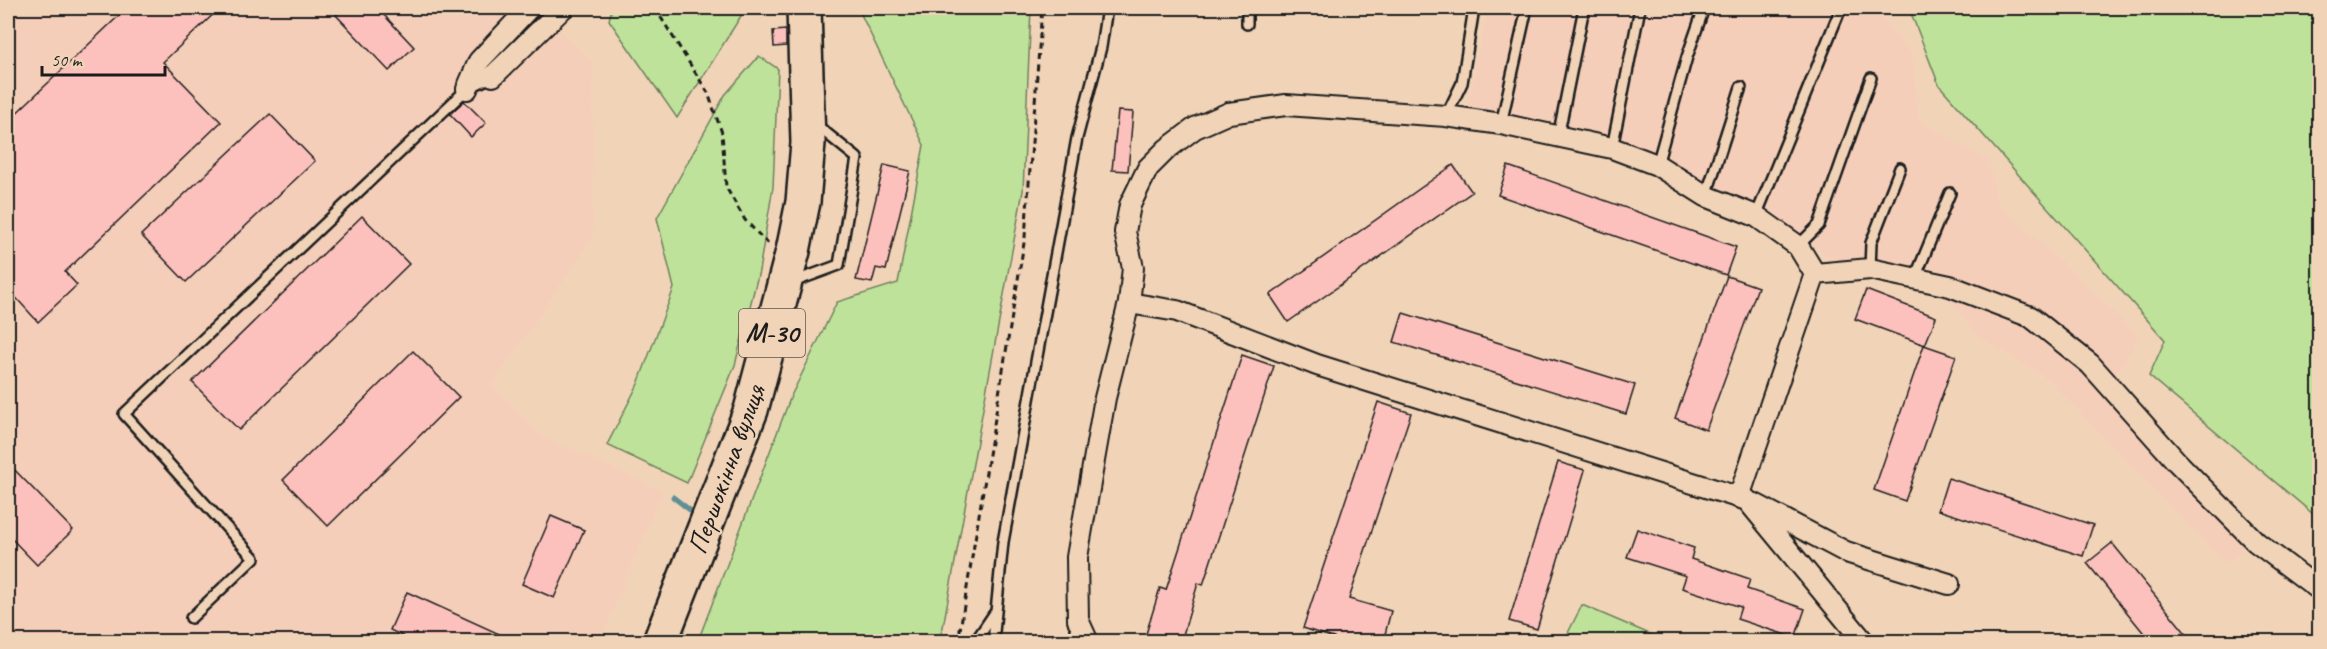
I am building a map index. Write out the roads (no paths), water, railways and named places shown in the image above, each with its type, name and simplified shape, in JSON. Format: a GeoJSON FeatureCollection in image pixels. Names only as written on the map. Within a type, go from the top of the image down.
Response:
{"type":"FeatureCollection","features":[{"type":"Feature","properties":{"kind":"highway","name":"Першокінна вулиця"},"geometry":{"type":"LineString","coordinates":[[660,642],[751,410],[785,285],[804,202],[809,119],[804,8]]}},
{"type":"Feature","properties":{"kind":"street"},"geometry":{"type":"LineString","coordinates":[[467,89],[479,61],[529,8]]}},
{"type":"Feature","properties":{"kind":"street"},"geometry":{"type":"LineString","coordinates":[[493,76],[563,8]]}},
{"type":"Feature","properties":{"kind":"street"},"geometry":{"type":"LineString","coordinates":[[1088,642],[1078,620],[1077,557],[1106,398],[1129,303],[1133,268],[1125,232],[1130,205],[1149,168],[1167,148],[1195,128],[1229,113],[1286,105],[1446,116],[1501,124],[1612,148],[1657,165],[1706,196],[1756,216],[1798,246],[1815,274],[1743,499]]}},
{"type":"Feature","properties":{"kind":"street"},"geometry":{"type":"LineString","coordinates":[[1815,274],[1870,269],[1950,286],[2031,317],[2090,364],[2177,462],[2256,542],[2319,590]]}},
{"type":"Feature","properties":{"kind":"street"},"geometry":{"type":"LineString","coordinates":[[1129,303],[1177,311],[1317,365],[1743,499],[1846,552],[1949,584]]}},
{"type":"Feature","properties":{"kind":"street"},"geometry":{"type":"LineString","coordinates":[[1743,499],[1864,642]]}},
{"type":"Feature","properties":{"kind":"lane"},"geometry":{"type":"LineString","coordinates":[[993,642],[1003,542],[1077,138],[1101,47],[1107,8]]}},
{"type":"Feature","properties":{"kind":"lane"},"geometry":{"type":"LineString","coordinates":[[1247,8],[1247,24]]}},
{"type":"Feature","properties":{"kind":"lane"},"geometry":{"type":"LineString","coordinates":[[1446,116],[1462,83],[1474,8]]}},
{"type":"Feature","properties":{"kind":"lane"},"geometry":{"type":"LineString","coordinates":[[1501,124],[1527,8]]}},
{"type":"Feature","properties":{"kind":"lane"},"geometry":{"type":"LineString","coordinates":[[1558,137],[1584,8]]}},
{"type":"Feature","properties":{"kind":"lane"},"geometry":{"type":"LineString","coordinates":[[1612,148],[1640,8]]}},
{"type":"Feature","properties":{"kind":"lane"},"geometry":{"type":"LineString","coordinates":[[1657,165],[1687,57],[1704,8]]}},
{"type":"Feature","properties":{"kind":"lane"},"geometry":{"type":"LineString","coordinates":[[1756,216],[1841,8]]}},
{"type":"Feature","properties":{"kind":"lane"},"geometry":{"type":"LineString","coordinates":[[191,618],[254,558],[124,414],[467,89],[493,76]]}},
{"type":"Feature","properties":{"kind":"lane"},"geometry":{"type":"LineString","coordinates":[[1798,246],[1819,225],[1871,78]]}},
{"type":"Feature","properties":{"kind":"lane"},"geometry":{"type":"LineString","coordinates":[[1706,196],[1741,87]]}},
{"type":"Feature","properties":{"kind":"lane"},"geometry":{"type":"LineString","coordinates":[[785,285],[839,265],[857,158],[809,119]]}},
{"type":"Feature","properties":{"kind":"lane"},"geometry":{"type":"LineString","coordinates":[[1870,269],[1871,243],[1900,168]]}},
{"type":"Feature","properties":{"kind":"lane"},"geometry":{"type":"LineString","coordinates":[[1915,278],[1950,194]]}},
{"type":"Feature","properties":{"kind":"lane"},"geometry":{"type":"LineString","coordinates":[[975,642],[996,612]]}},
{"type":"Feature","properties":{"kind":"waterway"},"geometry":{"type":"LineString","coordinates":[[673,497],[691,511]]}}]}
